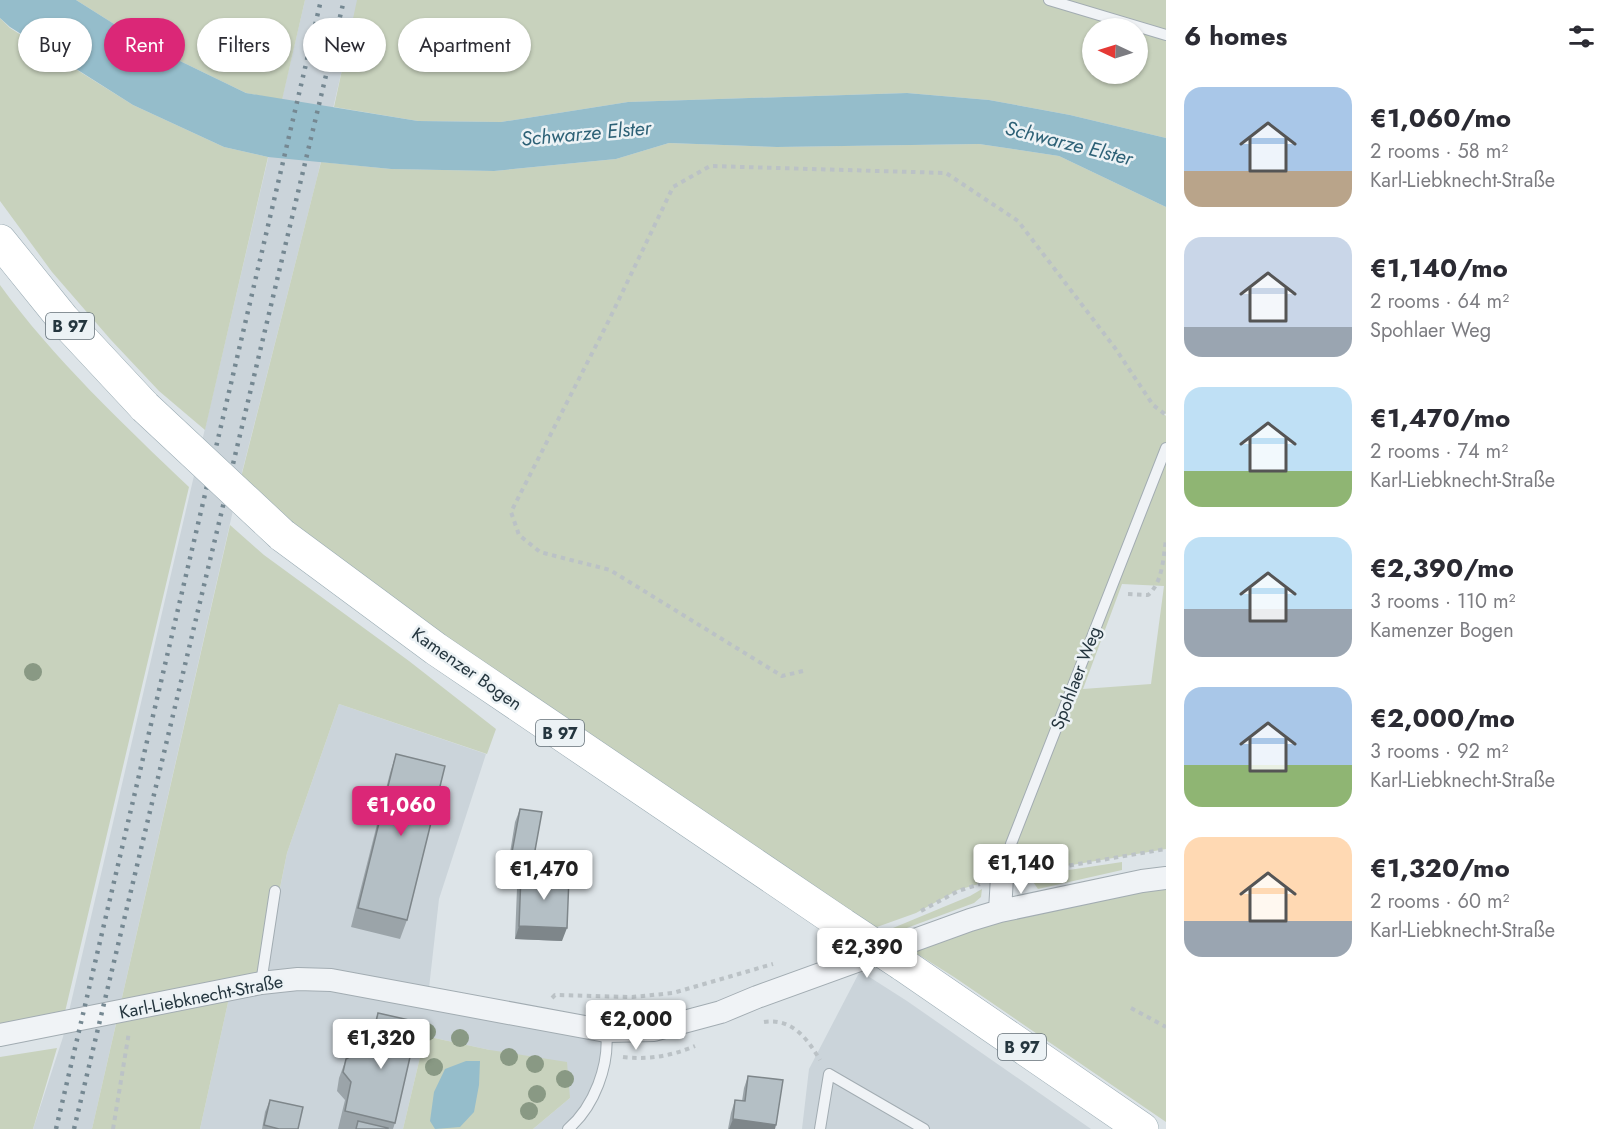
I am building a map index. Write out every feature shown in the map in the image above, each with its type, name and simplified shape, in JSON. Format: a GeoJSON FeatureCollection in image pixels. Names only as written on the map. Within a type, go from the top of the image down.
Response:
{"type":"FeatureCollection","features":[{"type":"Feature","properties":{"kind":"main road","name":"Kamenzer Bogen"},"geometry":{"type":"LineString","coordinates":[[0,241],[63,319],[145,407],[282,535],[436,649],[1142,1129]]}},
{"type":"Feature","properties":{"kind":"street","name":"Spohlaer Weg"},"geometry":{"type":"LineString","coordinates":[[1000,911],[1002,877]]}},
{"type":"Feature","properties":{"kind":"street","name":"Karl-Liebknecht-Straße"},"geometry":{"type":"LineString","coordinates":[[0,1035],[261,982],[298,979],[331,980],[547,1022],[606,1031],[654,1030],[721,1012],[891,948],[1000,911],[1166,878]]}},
{"type":"Feature","properties":{"kind":"lane"},"geometry":{"type":"LineString","coordinates":[[1049,0],[1166,35]]}},
{"type":"Feature","properties":{"kind":"lane","name":"Spohlaer Weg"},"geometry":{"type":"LineString","coordinates":[[1002,877],[1011,844],[1166,448]]}},
{"type":"Feature","properties":{"kind":"lane"},"geometry":{"type":"LineString","coordinates":[[261,982],[276,891]]}},
{"type":"Feature","properties":{"kind":"lane"},"geometry":{"type":"LineString","coordinates":[[568,1129],[591,1102],[602,1070],[607,1041],[606,1031]]}},
{"type":"Feature","properties":{"kind":"lane"},"geometry":{"type":"LineString","coordinates":[[820,1129],[829,1074],[924,1129]]}},
{"type":"Feature","properties":{"kind":"path"},"geometry":{"type":"LineString","coordinates":[[803,671],[782,676],[610,570],[540,552],[519,535],[511,512],[609,320],[673,186],[710,166],[946,173],[1018,221],[1115,348],[1153,405],[1166,415]]}},
{"type":"Feature","properties":{"kind":"path"},"geometry":{"type":"LineString","coordinates":[[1109,594],[1148,595],[1155,588],[1160,574],[1166,540]]}},
{"type":"Feature","properties":{"kind":"path"},"geometry":{"type":"LineString","coordinates":[[916,913],[958,891],[1002,877],[1166,849]]}},
{"type":"Feature","properties":{"kind":"path"},"geometry":{"type":"LineString","coordinates":[[547,1022],[549,1001],[555,995],[632,997],[673,993],[774,963]]}},
{"type":"Feature","properties":{"kind":"path"},"geometry":{"type":"LineString","coordinates":[[1131,1008],[1166,1027]]}},
{"type":"Feature","properties":{"kind":"path"},"geometry":{"type":"LineString","coordinates":[[118,1033],[139,1028]]}},
{"type":"Feature","properties":{"kind":"path"},"geometry":{"type":"LineString","coordinates":[[113,1129],[130,1031]]}},
{"type":"Feature","properties":{"kind":"shaded area"},"geometry":{"type":"Polygon","coordinates":[[[305,0],[358,0],[354,18],[303,18],[303,72],[341,72],[317,178],[239,484],[92,1129],[33,1129],[63,1037],[288,72],[291,72],[291,60],[305,0]]]}},
{"type":"Feature","properties":{"kind":"shaded area"},"geometry":{"type":"Polygon","coordinates":[[[339,704],[486,754],[439,899],[428,997],[607,1041],[591,1102],[568,1129],[533,1129],[570,1098],[490,1050],[425,1036],[403,1129],[200,1129],[231,989],[261,983],[287,853],[339,704]]]}},
{"type":"Feature","properties":{"kind":"shaded area"},"geometry":{"type":"Polygon","coordinates":[[[860,971],[1091,1129],[802,1129],[809,1069],[860,971]]]}},
{"type":"Feature","properties":{"kind":"green space"},"geometry":{"type":"Polygon","coordinates":[[[76,0],[305,0],[291,61],[291,18],[197,18],[197,69],[185,63],[185,18],[105,18],[76,0]]]}},
{"type":"Feature","properties":{"kind":"green space"},"geometry":{"type":"Polygon","coordinates":[[[357,0],[1046,0],[1106,18],[1082,18],[1082,84],[1148,84],[1148,31],[1166,36],[1166,138],[1070,115],[989,100],[907,93],[628,102],[501,122],[418,121],[334,107],[342,72],[386,72],[386,18],[353,18],[357,0]]]}},
{"type":"Feature","properties":{"kind":"green space"},"geometry":{"type":"Polygon","coordinates":[[[1052,0],[1166,0],[1166,35],[1148,29],[1148,18],[1111,18],[1052,0]]]}},
{"type":"Feature","properties":{"kind":"green space"},"geometry":{"type":"Polygon","coordinates":[[[0,18],[18,33],[18,72],[80,72],[133,105],[224,147],[268,157],[205,430],[159,391],[111,340],[52,272],[0,201],[0,18]]]}},
{"type":"Feature","properties":{"kind":"green space"},"geometry":{"type":"Polygon","coordinates":[[[203,72],[288,72],[282,100],[246,93],[203,72]]]}},
{"type":"Feature","properties":{"kind":"green space"},"geometry":{"type":"Polygon","coordinates":[[[669,143],[777,147],[979,144],[1059,156],[1166,207],[1166,414],[1163,413],[1166,416],[1166,849],[1002,877],[958,890],[916,913],[863,932],[237,493],[321,162],[391,169],[494,171],[616,159],[669,143]],[[1122,584],[1083,689],[1151,684],[1164,586],[1122,584]]]}},
{"type":"Feature","properties":{"kind":"green space"},"geometry":{"type":"Polygon","coordinates":[[[0,285],[20,312],[66,364],[189,487],[64,1016],[0,1031],[0,285]]]}},
{"type":"Feature","properties":{"kind":"green space"},"geometry":{"type":"Polygon","coordinates":[[[230,525],[264,555],[409,661],[496,729],[487,754],[339,704],[287,853],[261,982],[231,989],[200,1129],[92,1129],[230,525]]]}},
{"type":"Feature","properties":{"kind":"green space"},"geometry":{"type":"Polygon","coordinates":[[[1122,862],[1122,870],[1038,889],[1029,876],[1122,862]]]}},
{"type":"Feature","properties":{"kind":"green space"},"geometry":{"type":"Polygon","coordinates":[[[1166,879],[1166,1122],[954,977],[903,945],[1166,879]]]}},
{"type":"Feature","properties":{"kind":"green space"},"geometry":{"type":"Polygon","coordinates":[[[982,889],[981,897],[974,903],[896,932],[893,928],[970,896],[982,889]]]}},
{"type":"Feature","properties":{"kind":"green space"},"geometry":{"type":"Polygon","coordinates":[[[425,1036],[490,1050],[567,1062],[570,1098],[533,1129],[403,1129],[425,1036]]]}},
{"type":"Feature","properties":{"kind":"green space"},"geometry":{"type":"Polygon","coordinates":[[[57,1048],[33,1129],[0,1129],[0,1057],[57,1048]]]}},
{"type":"Feature","properties":{"kind":"water","name":"Schwarze Elster"},"geometry":{"type":"Polygon","coordinates":[[[0,0],[76,0],[105,18],[104,72],[185,72],[185,63],[197,69],[197,72],[203,72],[246,93],[418,121],[501,122],[628,102],[907,93],[989,100],[1070,115],[1166,138],[1166,207],[1059,156],[979,144],[777,147],[669,143],[616,159],[494,171],[391,169],[268,157],[224,147],[133,105],[81,72],[92,72],[92,18],[18,18],[18,32],[0,18],[0,0]]]}},
{"type":"Feature","properties":{"kind":"water"},"geometry":{"type":"Polygon","coordinates":[[[466,1061],[480,1061],[479,1085],[474,1112],[460,1127],[435,1129],[430,1121],[434,1092],[445,1069],[466,1061]]]}},
{"type":"Feature","properties":{"kind":"building"},"geometry":{"type":"Polygon","coordinates":[[[396,754],[445,766],[407,920],[358,908],[396,754]]]}},
{"type":"Feature","properties":{"kind":"building"},"geometry":{"type":"Polygon","coordinates":[[[520,809],[542,812],[534,856],[512,852],[520,809]]]}},
{"type":"Feature","properties":{"kind":"building"},"geometry":{"type":"Polygon","coordinates":[[[521,875],[569,877],[567,928],[519,926],[521,875]]]}},
{"type":"Feature","properties":{"kind":"building"},"geometry":{"type":"Polygon","coordinates":[[[378,1013],[418,1022],[395,1123],[345,1111],[351,1082],[343,1072],[346,1059],[357,1053],[368,1056],[378,1013]]]}},
{"type":"Feature","properties":{"kind":"building"},"geometry":{"type":"Polygon","coordinates":[[[748,1076],[783,1080],[776,1125],[733,1119],[735,1100],[745,1101],[748,1076]]]}},
{"type":"Feature","properties":{"kind":"building"},"geometry":{"type":"Polygon","coordinates":[[[270,1100],[303,1107],[298,1129],[279,1129],[264,1125],[270,1100]]]}},
{"type":"Feature","properties":{"kind":"building"},"geometry":{"type":"Polygon","coordinates":[[[358,1121],[388,1128],[388,1129],[356,1129],[358,1121]]]}},
{"type":"Feature","properties":{"kind":"railway"},"geometry":{"type":"LineString","coordinates":[[56,1129],[321,0]]}},
{"type":"Feature","properties":{"kind":"railway"},"geometry":{"type":"LineString","coordinates":[[74,1129],[344,0]]}}]}
